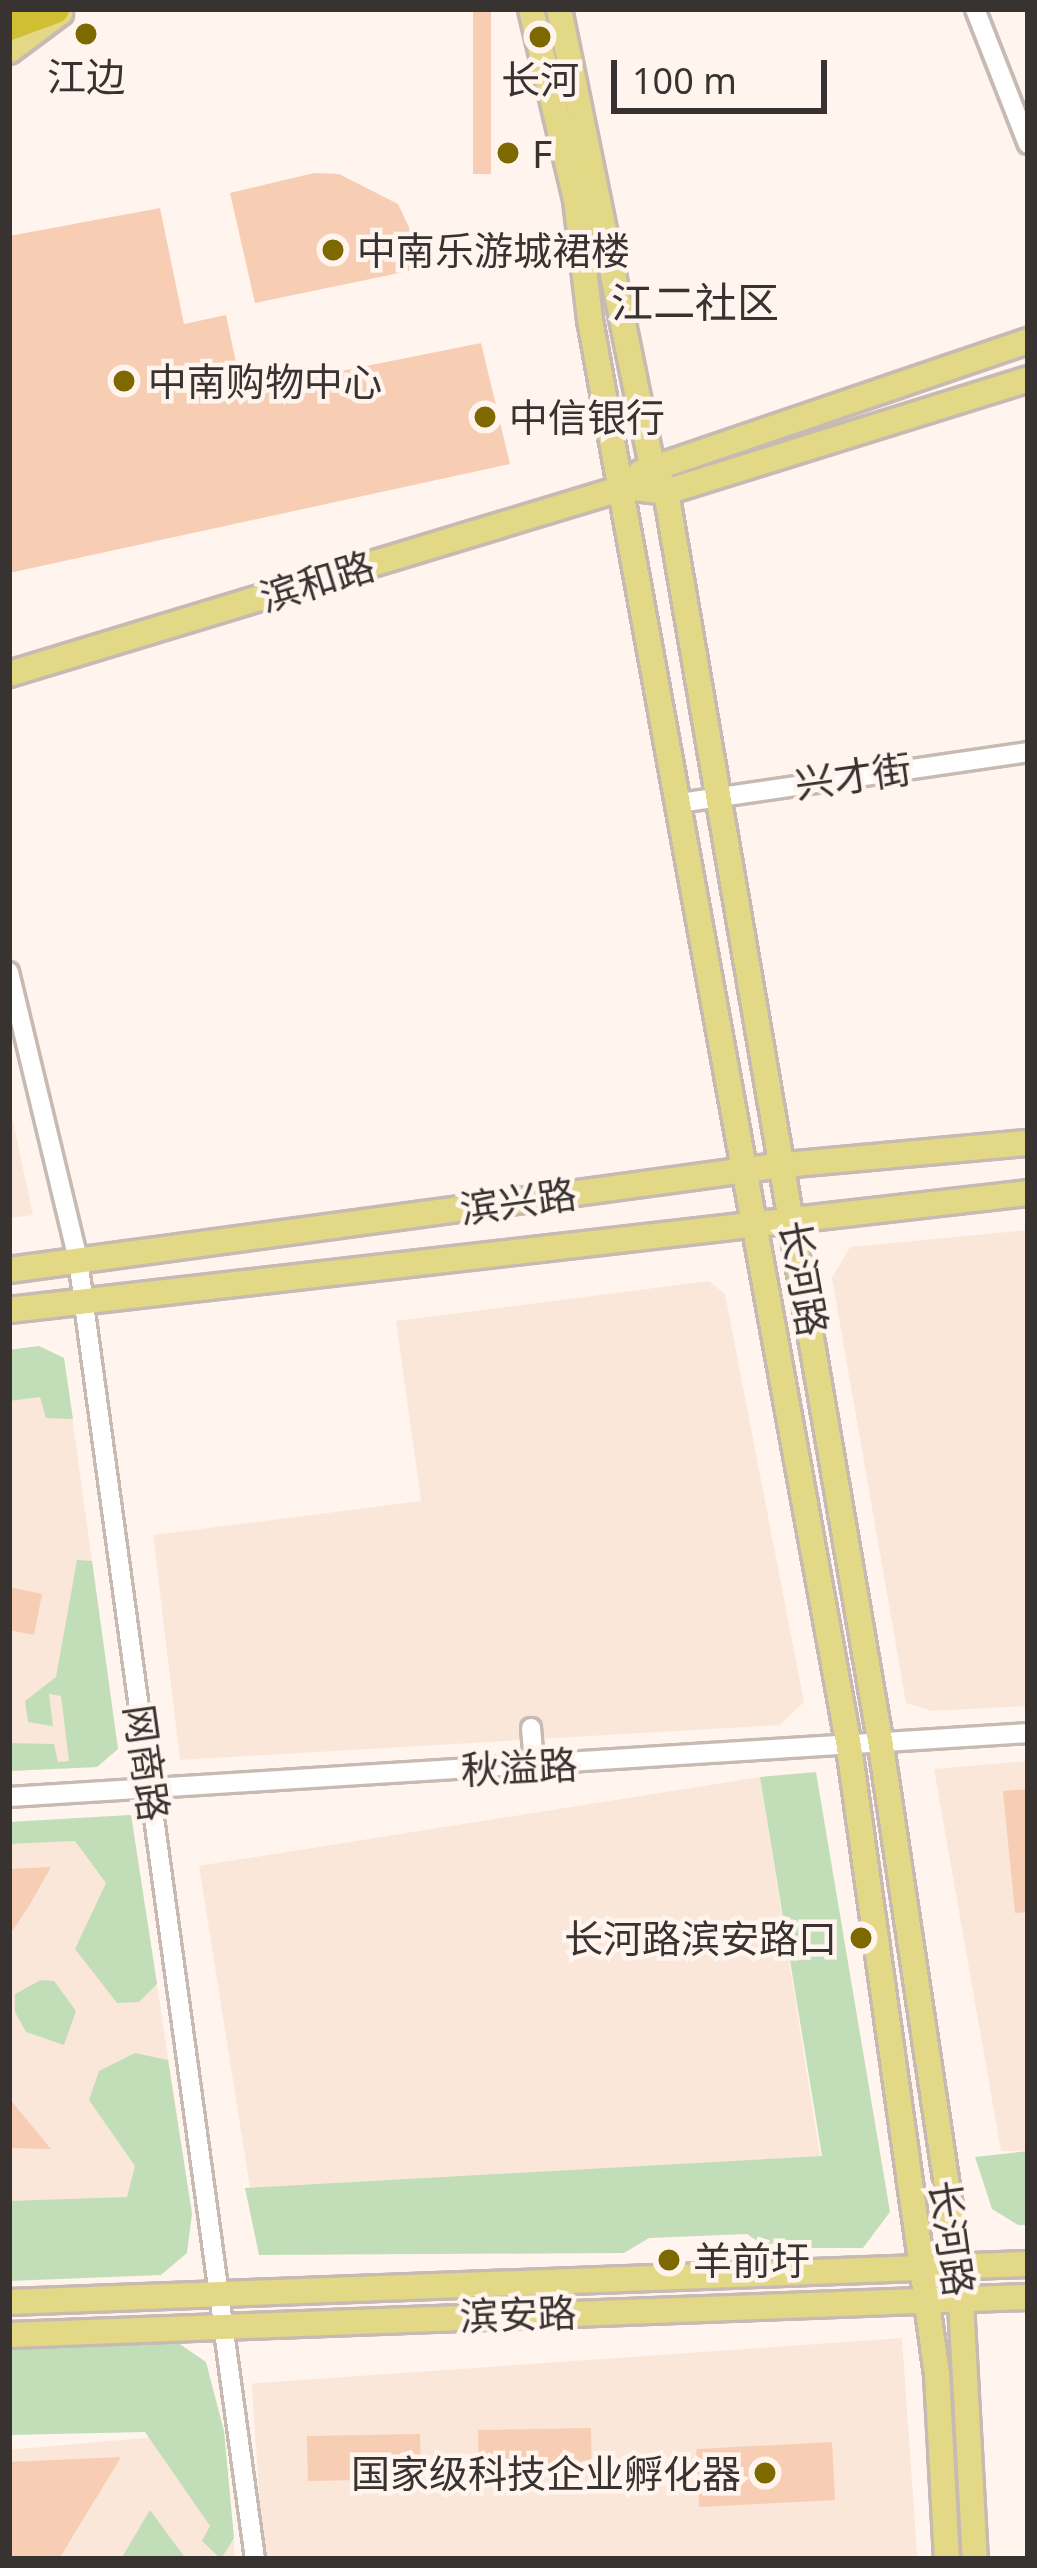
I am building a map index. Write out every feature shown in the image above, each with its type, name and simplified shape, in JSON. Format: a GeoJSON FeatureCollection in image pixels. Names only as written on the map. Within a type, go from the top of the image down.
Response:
{"type":"FeatureCollection","features":[{"type":"Feature","properties":{"kind":"highway"},"geometry":{"type":"LineString","coordinates":[[13,26],[55,9]]}},
{"type":"Feature","properties":{"kind":"main road"},"geometry":{"type":"LineString","coordinates":[[9,51],[66,9]]}},
{"type":"Feature","properties":{"kind":"main road","name":"长河路"},"geometry":{"type":"LineString","coordinates":[[531,9],[576,200],[742,1170],[850,1748],[927,2297],[947,2559]]}},
{"type":"Feature","properties":{"kind":"main road","name":"长河路"},"geometry":{"type":"LineString","coordinates":[[559,9],[651,462],[667,492],[881,1745],[959,2266],[975,2559]]}},
{"type":"Feature","properties":{"kind":"main road","name":"滨和路"},"geometry":{"type":"LineString","coordinates":[[626,487],[651,462],[1028,341]]}},
{"type":"Feature","properties":{"kind":"main road","name":"滨和路"},"geometry":{"type":"LineString","coordinates":[[9,674],[626,487],[667,492],[1028,379]]}},
{"type":"Feature","properties":{"kind":"main road","name":"滨兴路"},"geometry":{"type":"LineString","coordinates":[[9,1270],[742,1170],[1028,1143]]}},
{"type":"Feature","properties":{"kind":"main road","name":"滨兴路"},"geometry":{"type":"LineString","coordinates":[[9,1310],[794,1216],[1028,1193]]}},
{"type":"Feature","properties":{"kind":"main road","name":"滨安路"},"geometry":{"type":"LineString","coordinates":[[9,2302],[1028,2264]]}},
{"type":"Feature","properties":{"kind":"main road","name":"滨安路"},"geometry":{"type":"LineString","coordinates":[[9,2335],[927,2297],[1028,2297]]}},
{"type":"Feature","properties":{"kind":"street"},"geometry":{"type":"LineString","coordinates":[[975,9],[1028,144]]}},
{"type":"Feature","properties":{"kind":"street","name":"兴才街"},"geometry":{"type":"LineString","coordinates":[[679,803],[1028,752]]}},
{"type":"Feature","properties":{"kind":"street","name":"网商路"},"geometry":{"type":"LineString","coordinates":[[9,972],[78,1260],[255,2559]]}},
{"type":"Feature","properties":{"kind":"street"},"geometry":{"type":"LineString","coordinates":[[531,1728],[534,1766]]}},
{"type":"Feature","properties":{"kind":"street","name":"秋溢路"},"geometry":{"type":"LineString","coordinates":[[9,1797],[850,1748],[1028,1733]]}},
{"type":"Feature","properties":{"kind":"shaded area"},"geometry":{"type":"Polygon","coordinates":[[[9,1103],[33,1215],[9,1218],[9,1103]]]}},
{"type":"Feature","properties":{"kind":"shaded area"},"geometry":{"type":"Polygon","coordinates":[[[1028,1230],[1028,1706],[932,1711],[906,1703],[832,1278],[850,1247],[1028,1230]]]}},
{"type":"Feature","properties":{"kind":"shaded area"},"geometry":{"type":"Polygon","coordinates":[[[709,1281],[725,1294],[804,1702],[780,1725],[180,1760],[153,1535],[421,1501],[396,1321],[709,1281]]]}},
{"type":"Feature","properties":{"kind":"shaded area"},"geometry":{"type":"Polygon","coordinates":[[[39,1346],[64,1358],[118,1749],[97,1767],[9,1771],[9,1350],[39,1346]]]}},
{"type":"Feature","properties":{"kind":"shaded area"},"geometry":{"type":"Polygon","coordinates":[[[1028,1761],[1028,2151],[1001,2151],[934,1769],[1028,1761]]]}},
{"type":"Feature","properties":{"kind":"shaded area"},"geometry":{"type":"Polygon","coordinates":[[[760,1777],[820,2156],[259,2245],[199,1866],[760,1777]]]}},
{"type":"Feature","properties":{"kind":"shaded area"},"geometry":{"type":"Polygon","coordinates":[[[131,1815],[192,2214],[9,2218],[9,1822],[131,1815]]]}},
{"type":"Feature","properties":{"kind":"shaded area"},"geometry":{"type":"Polygon","coordinates":[[[902,2338],[917,2559],[264,2559],[252,2383],[902,2338]]]}},
{"type":"Feature","properties":{"kind":"shaded area"},"geometry":{"type":"Polygon","coordinates":[[[224,2431],[235,2559],[19,2559],[10,2450],[224,2431]]]}},
{"type":"Feature","properties":{"kind":"green space"},"geometry":{"type":"Polygon","coordinates":[[[39,1346],[64,1358],[73,1419],[46,1418],[40,1397],[9,1401],[9,1350],[39,1346]]]}},
{"type":"Feature","properties":{"kind":"green space"},"geometry":{"type":"Polygon","coordinates":[[[77,1560],[92,1561],[118,1749],[97,1767],[9,1771],[9,1743],[54,1744],[58,1762],[69,1761],[61,1696],[49,1694],[53,1726],[28,1722],[25,1701],[56,1677],[77,1560]]]}},
{"type":"Feature","properties":{"kind":"green space"},"geometry":{"type":"Polygon","coordinates":[[[816,1772],[890,2212],[863,2248],[767,2248],[747,2234],[649,2238],[624,2253],[259,2255],[245,2188],[822,2156],[760,1777],[816,1772]]]}},
{"type":"Feature","properties":{"kind":"green space"},"geometry":{"type":"Polygon","coordinates":[[[131,1815],[157,1984],[139,2002],[117,2003],[75,1949],[106,1883],[75,1841],[9,1844],[9,1822],[131,1815]]]}},
{"type":"Feature","properties":{"kind":"green space"},"geometry":{"type":"Polygon","coordinates":[[[41,1980],[54,1981],[76,2011],[64,2045],[26,2032],[15,2012],[15,1994],[41,1980]]]}},
{"type":"Feature","properties":{"kind":"green space"},"geometry":{"type":"Polygon","coordinates":[[[135,2053],[168,2060],[192,2214],[187,2253],[161,2275],[9,2281],[9,2201],[127,2197],[135,2166],[89,2100],[99,2071],[135,2053]]]}},
{"type":"Feature","properties":{"kind":"green space"},"geometry":{"type":"Polygon","coordinates":[[[1028,2151],[1028,2225],[1018,2225],[992,2209],[975,2157],[1028,2151]]]}},
{"type":"Feature","properties":{"kind":"green space"},"geometry":{"type":"Polygon","coordinates":[[[171,2338],[206,2362],[224,2431],[234,2538],[221,2559],[202,2541],[210,2526],[145,2432],[9,2435],[9,2344],[171,2338]]]}},
{"type":"Feature","properties":{"kind":"green space"},"geometry":{"type":"Polygon","coordinates":[[[150,2510],[186,2559],[121,2559],[150,2510]]]}},
{"type":"Feature","properties":{"kind":"building"},"geometry":{"type":"Polygon","coordinates":[[[473,9],[491,9],[491,174],[473,174],[473,9]]]}},
{"type":"Feature","properties":{"kind":"building","name":"中南乐游城裙楼"},"geometry":{"type":"Polygon","coordinates":[[[314,173],[339,174],[398,204],[428,267],[255,303],[230,193],[314,173]]]}},
{"type":"Feature","properties":{"kind":"building","name":"中南购物中心"},"geometry":{"type":"Polygon","coordinates":[[[160,208],[184,324],[226,315],[242,391],[481,343],[510,464],[9,573],[9,236],[160,208]]]}},
{"type":"Feature","properties":{"kind":"building"},"geometry":{"type":"Polygon","coordinates":[[[9,1587],[42,1594],[34,1635],[9,1630],[9,1587]]]}},
{"type":"Feature","properties":{"kind":"building"},"geometry":{"type":"Polygon","coordinates":[[[1028,1789],[1028,1912],[1015,1913],[1003,1791],[1028,1789]]]}},
{"type":"Feature","properties":{"kind":"building"},"geometry":{"type":"Polygon","coordinates":[[[51,1867],[29,1906],[9,1936],[9,1869],[51,1867]]]}},
{"type":"Feature","properties":{"kind":"building"},"geometry":{"type":"Polygon","coordinates":[[[9,2098],[51,2149],[9,2148],[9,2098]]]}},
{"type":"Feature","properties":{"kind":"building","name":"国家级科技企业孵化器"},"geometry":{"type":"Polygon","coordinates":[[[591,2428],[592,2470],[479,2472],[478,2430],[591,2428]]]}},
{"type":"Feature","properties":{"kind":"building","name":"国家级科技企业孵化器"},"geometry":{"type":"Polygon","coordinates":[[[420,2434],[421,2479],[308,2481],[307,2436],[420,2434]]]}},
{"type":"Feature","properties":{"kind":"building","name":"国家级科技企业孵化器"},"geometry":{"type":"Polygon","coordinates":[[[832,2442],[835,2500],[699,2507],[696,2449],[832,2442]]]}},
{"type":"Feature","properties":{"kind":"building"},"geometry":{"type":"Polygon","coordinates":[[[121,2457],[59,2559],[9,2559],[9,2462],[121,2457]]]}},
{"type":"Feature","properties":{"kind":"place","name":"江边"},"geometry":{"type":"Point","coordinates":[86,34]}},
{"type":"Feature","properties":{"kind":"place","name":"长河"},"geometry":{"type":"Point","coordinates":[540,37]}},
{"type":"Feature","properties":{"kind":"place","name":"F"},"geometry":{"type":"Point","coordinates":[508,153]}},
{"type":"Feature","properties":{"kind":"place","name":"中南乐游城裙楼"},"geometry":{"type":"Point","coordinates":[333,250]}},
{"type":"Feature","properties":{"kind":"place","name":"中南购物中心"},"geometry":{"type":"Point","coordinates":[124,381]}},
{"type":"Feature","properties":{"kind":"place","name":"中信银行"},"geometry":{"type":"Point","coordinates":[485,417]}},
{"type":"Feature","properties":{"kind":"place","name":"长河路滨安路口"},"geometry":{"type":"Point","coordinates":[861,1938]}},
{"type":"Feature","properties":{"kind":"place","name":"羊前圩"},"geometry":{"type":"Point","coordinates":[669,2260]}},
{"type":"Feature","properties":{"kind":"place","name":"国家级科技企业孵化器"},"geometry":{"type":"Point","coordinates":[765,2473]}},
{"type":"Feature","properties":{"kind":"district","name":"江二社区"},"geometry":{"type":"Point","coordinates":[695,302]}}]}
